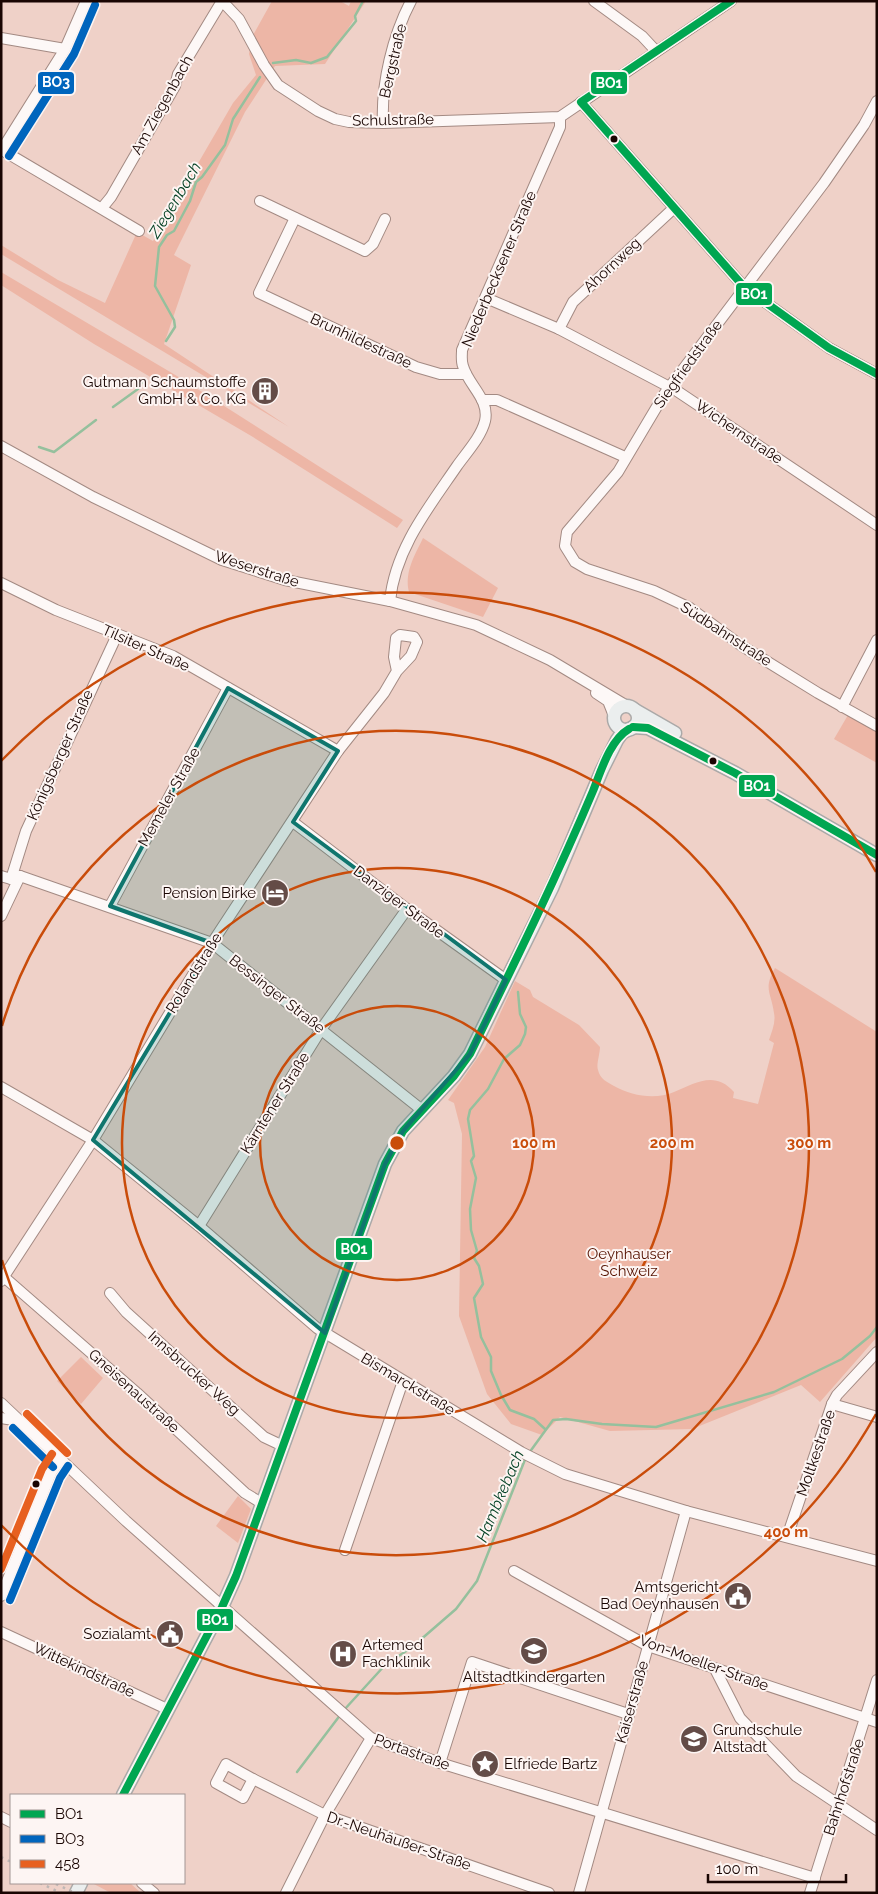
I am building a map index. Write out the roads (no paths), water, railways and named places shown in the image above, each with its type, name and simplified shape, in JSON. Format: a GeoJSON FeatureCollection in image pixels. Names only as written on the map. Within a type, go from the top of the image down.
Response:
{"type":"FeatureCollection","features":[{"type":"Feature","properties":{"kind":"main road"},"geometry":{"type":"LineString","coordinates":[[124,1794],[222,1607],[263,1504],[385,1164],[404,1130],[454,1076],[470,1054],[552,888],[602,770],[617,740],[622,733],[631,728],[638,717],[631,708],[617,709],[602,770]]}},
{"type":"Feature","properties":{"kind":"main road","name":"Weserstraße"},"geometry":{"type":"LineString","coordinates":[[631,708],[666,727],[735,773]]}},
{"type":"Feature","properties":{"kind":"main road"},"geometry":{"type":"LineString","coordinates":[[614,718],[618,727],[631,728]]}},
{"type":"Feature","properties":{"kind":"main road","name":"Weserstraße"},"geometry":{"type":"LineString","coordinates":[[631,728],[648,728],[735,773],[877,855]]}},
{"type":"Feature","properties":{"kind":"street"},"geometry":{"type":"LineString","coordinates":[[86,1],[64,48],[2,151],[102,208],[138,231]]}},
{"type":"Feature","properties":{"kind":"street","name":"Schulstraße"},"geometry":{"type":"LineString","coordinates":[[222,1],[238,19],[264,65],[278,84],[318,111],[334,119],[349,122],[383,122],[560,117]]}},
{"type":"Feature","properties":{"kind":"street","name":"Am Ziegenbach"},"geometry":{"type":"LineString","coordinates":[[102,208],[116,189],[175,86],[178,74],[222,1]]}},
{"type":"Feature","properties":{"kind":"street","name":"Bergstraße"},"geometry":{"type":"LineString","coordinates":[[383,122],[382,111],[392,56],[402,22],[411,1]]}},
{"type":"Feature","properties":{"kind":"street"},"geometry":{"type":"LineString","coordinates":[[594,1],[642,36],[656,51]]}},
{"type":"Feature","properties":{"kind":"street"},"geometry":{"type":"LineString","coordinates":[[560,117],[731,1]]}},
{"type":"Feature","properties":{"kind":"street"},"geometry":{"type":"LineString","coordinates":[[1,38],[64,48]]}},
{"type":"Feature","properties":{"kind":"street"},"geometry":{"type":"LineString","coordinates":[[581,102],[744,287],[829,348],[877,374]]}},
{"type":"Feature","properties":{"kind":"street","name":"Siegfriedstraße"},"geometry":{"type":"LineString","coordinates":[[570,556],[565,546],[567,532],[605,489],[670,387],[824,183],[864,125],[877,102]]}},
{"type":"Feature","properties":{"kind":"street","name":"Niederbecksener Straße"},"geometry":{"type":"LineString","coordinates":[[390,601],[399,562],[411,536],[480,431],[485,420],[485,409],[482,400],[462,364],[462,350],[560,127],[560,117]]}},
{"type":"Feature","properties":{"kind":"street"},"geometry":{"type":"LineString","coordinates":[[260,201],[365,251],[373,244],[386,219]]}},
{"type":"Feature","properties":{"kind":"street","name":"Ahornweg"},"geometry":{"type":"LineString","coordinates":[[559,329],[573,302],[674,208]]}},
{"type":"Feature","properties":{"kind":"street","name":"Brunhildestraße"},"geometry":{"type":"LineString","coordinates":[[295,218],[259,293],[416,367],[440,374],[466,374]]}},
{"type":"Feature","properties":{"kind":"street","name":"Wichernstraße"},"geometry":{"type":"LineString","coordinates":[[486,298],[559,329],[670,387],[877,525]]}},
{"type":"Feature","properties":{"kind":"street"},"geometry":{"type":"LineString","coordinates":[[482,400],[497,400],[625,457]]}},
{"type":"Feature","properties":{"kind":"street","name":"Weserstraße"},"geometry":{"type":"LineString","coordinates":[[1,446],[93,497],[222,560],[292,582],[390,601],[476,625],[528,649],[631,708]]}},
{"type":"Feature","properties":{"kind":"street","name":"Südbahnstraße"},"geometry":{"type":"LineString","coordinates":[[570,556],[574,562],[587,569],[654,591],[690,608],[742,646],[877,726]]}},
{"type":"Feature","properties":{"kind":"street","name":"Tilsiter Straße"},"geometry":{"type":"LineString","coordinates":[[1,583],[116,635],[173,656],[338,751]]}},
{"type":"Feature","properties":{"kind":"street","name":"Königsberger Straße"},"geometry":{"type":"LineString","coordinates":[[1,916],[26,831],[116,635]]}},
{"type":"Feature","properties":{"kind":"street"},"geometry":{"type":"LineString","coordinates":[[842,707],[877,640]]}},
{"type":"Feature","properties":{"kind":"street","name":"Weserstraße"},"geometry":{"type":"LineString","coordinates":[[528,649],[608,701],[614,718]]}},
{"type":"Feature","properties":{"kind":"street","name":"Rolandstraße"},"geometry":{"type":"LineString","coordinates":[[3,1279],[92,1140],[212,943],[338,751],[384,692],[397,671]]}},
{"type":"Feature","properties":{"kind":"street","name":"Memeler Straße"},"geometry":{"type":"LineString","coordinates":[[110,906],[228,688]]}},
{"type":"Feature","properties":{"kind":"street","name":"Danziger Straße"},"geometry":{"type":"LineString","coordinates":[[292,822],[407,909],[506,980]]}},
{"type":"Feature","properties":{"kind":"street","name":"Bessinger Straße"},"geometry":{"type":"LineString","coordinates":[[11,877],[110,906],[212,943],[322,1028],[422,1110]]}},
{"type":"Feature","properties":{"kind":"street","name":"Kärntener Straße"},"geometry":{"type":"LineString","coordinates":[[199,1226],[322,1028],[407,909]]}},
{"type":"Feature","properties":{"kind":"street","name":"Bismarckstraße"},"geometry":{"type":"LineString","coordinates":[[1,1087],[92,1140],[199,1226],[294,1310],[325,1333],[521,1452],[564,1474],[686,1511],[877,1561]]}},
{"type":"Feature","properties":{"kind":"street","name":"Gneisenaustraße"},"geometry":{"type":"LineString","coordinates":[[3,1279],[137,1393],[245,1493],[263,1504]]}},
{"type":"Feature","properties":{"kind":"street","name":"Innsbrucker Weg"},"geometry":{"type":"LineString","coordinates":[[110,1293],[126,1312],[264,1437],[283,1446]]}},
{"type":"Feature","properties":{"kind":"street","name":"Moltkestraße"},"geometry":{"type":"LineString","coordinates":[[787,1537],[832,1404],[837,1395],[877,1352]]}},
{"type":"Feature","properties":{"kind":"street"},"geometry":{"type":"LineString","coordinates":[[345,1550],[403,1381]]}},
{"type":"Feature","properties":{"kind":"street","name":"Portastraße"},"geometry":{"type":"LineString","coordinates":[[1,1403],[60,1460],[222,1607],[371,1738],[440,1763],[815,1878]]}},
{"type":"Feature","properties":{"kind":"street"},"geometry":{"type":"LineString","coordinates":[[832,1404],[877,1417]]}},
{"type":"Feature","properties":{"kind":"street"},"geometry":{"type":"LineString","coordinates":[[1,1418],[20,1421]]}},
{"type":"Feature","properties":{"kind":"street"},"geometry":{"type":"LineString","coordinates":[[1,1596],[51,1473],[60,1460]]}},
{"type":"Feature","properties":{"kind":"street","name":"Kaiserstraße"},"geometry":{"type":"LineString","coordinates":[[579,1893],[603,1814],[628,1714],[686,1511]]}},
{"type":"Feature","properties":{"kind":"street","name":"Von-Moeller-Straße"},"geometry":{"type":"LineString","coordinates":[[514,1571],[648,1646],[877,1722]]}},
{"type":"Feature","properties":{"kind":"street","name":"Wittekindstraße"},"geometry":{"type":"LineString","coordinates":[[1,1632],[167,1709]]}},
{"type":"Feature","properties":{"kind":"street"},"geometry":{"type":"LineString","coordinates":[[440,1763],[472,1662],[628,1714]]}},
{"type":"Feature","properties":{"kind":"street"},"geometry":{"type":"LineString","coordinates":[[714,1669],[746,1724],[796,1776],[838,1806],[877,1830]]}},
{"type":"Feature","properties":{"kind":"street","name":"Bahnhofstraße"},"geometry":{"type":"LineString","coordinates":[[810,1893],[877,1680]]}},
{"type":"Feature","properties":{"kind":"street"},"geometry":{"type":"LineString","coordinates":[[286,1893],[325,1815],[371,1738]]}},
{"type":"Feature","properties":{"kind":"street","name":"Dr.-Neuhäußer-Straße"},"geometry":{"type":"LineString","coordinates":[[253,1779],[325,1815],[549,1893]]}},
{"type":"Feature","properties":{"kind":"street"},"geometry":{"type":"LineString","coordinates":[[143,1884],[154,1893]]}},
{"type":"Feature","properties":{"kind":"waterway","name":"Ziegenbach"},"geometry":{"type":"LineString","coordinates":[[273,63],[296,60],[311,63],[327,57],[356,21],[355,16],[363,1]]}},
{"type":"Feature","properties":{"kind":"waterway","name":"Ziegenbach"},"geometry":{"type":"LineString","coordinates":[[166,341],[175,327],[174,320],[155,286],[159,247],[167,235],[174,231],[190,201],[196,182],[202,177],[225,145],[233,119],[260,77]]}},
{"type":"Feature","properties":{"kind":"waterway","name":"Ziegenbach"},"geometry":{"type":"LineString","coordinates":[[113,407],[138,389],[144,379]]}},
{"type":"Feature","properties":{"kind":"waterway","name":"Ziegenbach"},"geometry":{"type":"LineString","coordinates":[[39,447],[54,452],[96,420]]}},
{"type":"Feature","properties":{"kind":"waterway"},"geometry":{"type":"LineString","coordinates":[[518,992],[520,1014],[526,1027],[525,1034],[520,1045],[504,1059],[488,1089],[470,1110],[468,1119],[474,1156],[471,1161],[476,1178],[470,1209],[471,1230],[477,1251],[474,1258],[479,1266],[483,1284],[474,1298],[481,1337],[491,1357],[491,1371],[501,1395],[510,1410],[534,1419],[545,1429]]}},
{"type":"Feature","properties":{"kind":"waterway","name":"Hambkebach"},"geometry":{"type":"LineString","coordinates":[[529,1453],[553,1420],[566,1419],[602,1424],[656,1427],[774,1392],[842,1359],[870,1336],[877,1327]]}},
{"type":"Feature","properties":{"kind":"waterway","name":"Hambkebach"},"geometry":{"type":"LineString","coordinates":[[344,1710],[386,1664],[411,1648],[456,1609],[477,1581],[526,1457]]}},
{"type":"Feature","properties":{"kind":"waterway","name":"Hambkebach"},"geometry":{"type":"LineString","coordinates":[[297,1772],[341,1714]]}},
{"type":"Feature","properties":{"kind":"railway"},"geometry":{"type":"LineString","coordinates":[[1,1857],[10,1862]]}},
{"type":"Feature","properties":{"kind":"railway"},"geometry":{"type":"LineString","coordinates":[[42,1884],[61,1893]]}},
{"type":"Feature","properties":{"kind":"railway"},"geometry":{"type":"LineString","coordinates":[[56,1884],[75,1893]]}},
{"type":"Feature","properties":{"kind":"place","name":"Gutmann Schaumstoffe GmbH & Co. KG"},"geometry":{"type":"Point","coordinates":[265,391]}},
{"type":"Feature","properties":{"kind":"place","name":"Pension Birke"},"geometry":{"type":"Point","coordinates":[275,893]}},
{"type":"Feature","properties":{"kind":"place","name":"Amtsgericht Bad Oeynhausen"},"geometry":{"type":"Point","coordinates":[738,1596]}},
{"type":"Feature","properties":{"kind":"place","name":"Sozialamt"},"geometry":{"type":"Point","coordinates":[170,1634]}},
{"type":"Feature","properties":{"kind":"place","name":"Altstadtkindergarten"},"geometry":{"type":"Point","coordinates":[534,1651]}},
{"type":"Feature","properties":{"kind":"place","name":"Artemed Fachklinik"},"geometry":{"type":"Point","coordinates":[343,1654]}},
{"type":"Feature","properties":{"kind":"place","name":"Grundschule Altstadt"},"geometry":{"type":"Point","coordinates":[694,1739]}},
{"type":"Feature","properties":{"kind":"place","name":"Elfriede Bartz"},"geometry":{"type":"Point","coordinates":[485,1764]}},
{"type":"Feature","properties":{"kind":"park label","name":"Oeynhauser Schweiz"},"geometry":{"type":"Point","coordinates":[629,1262]}}]}
